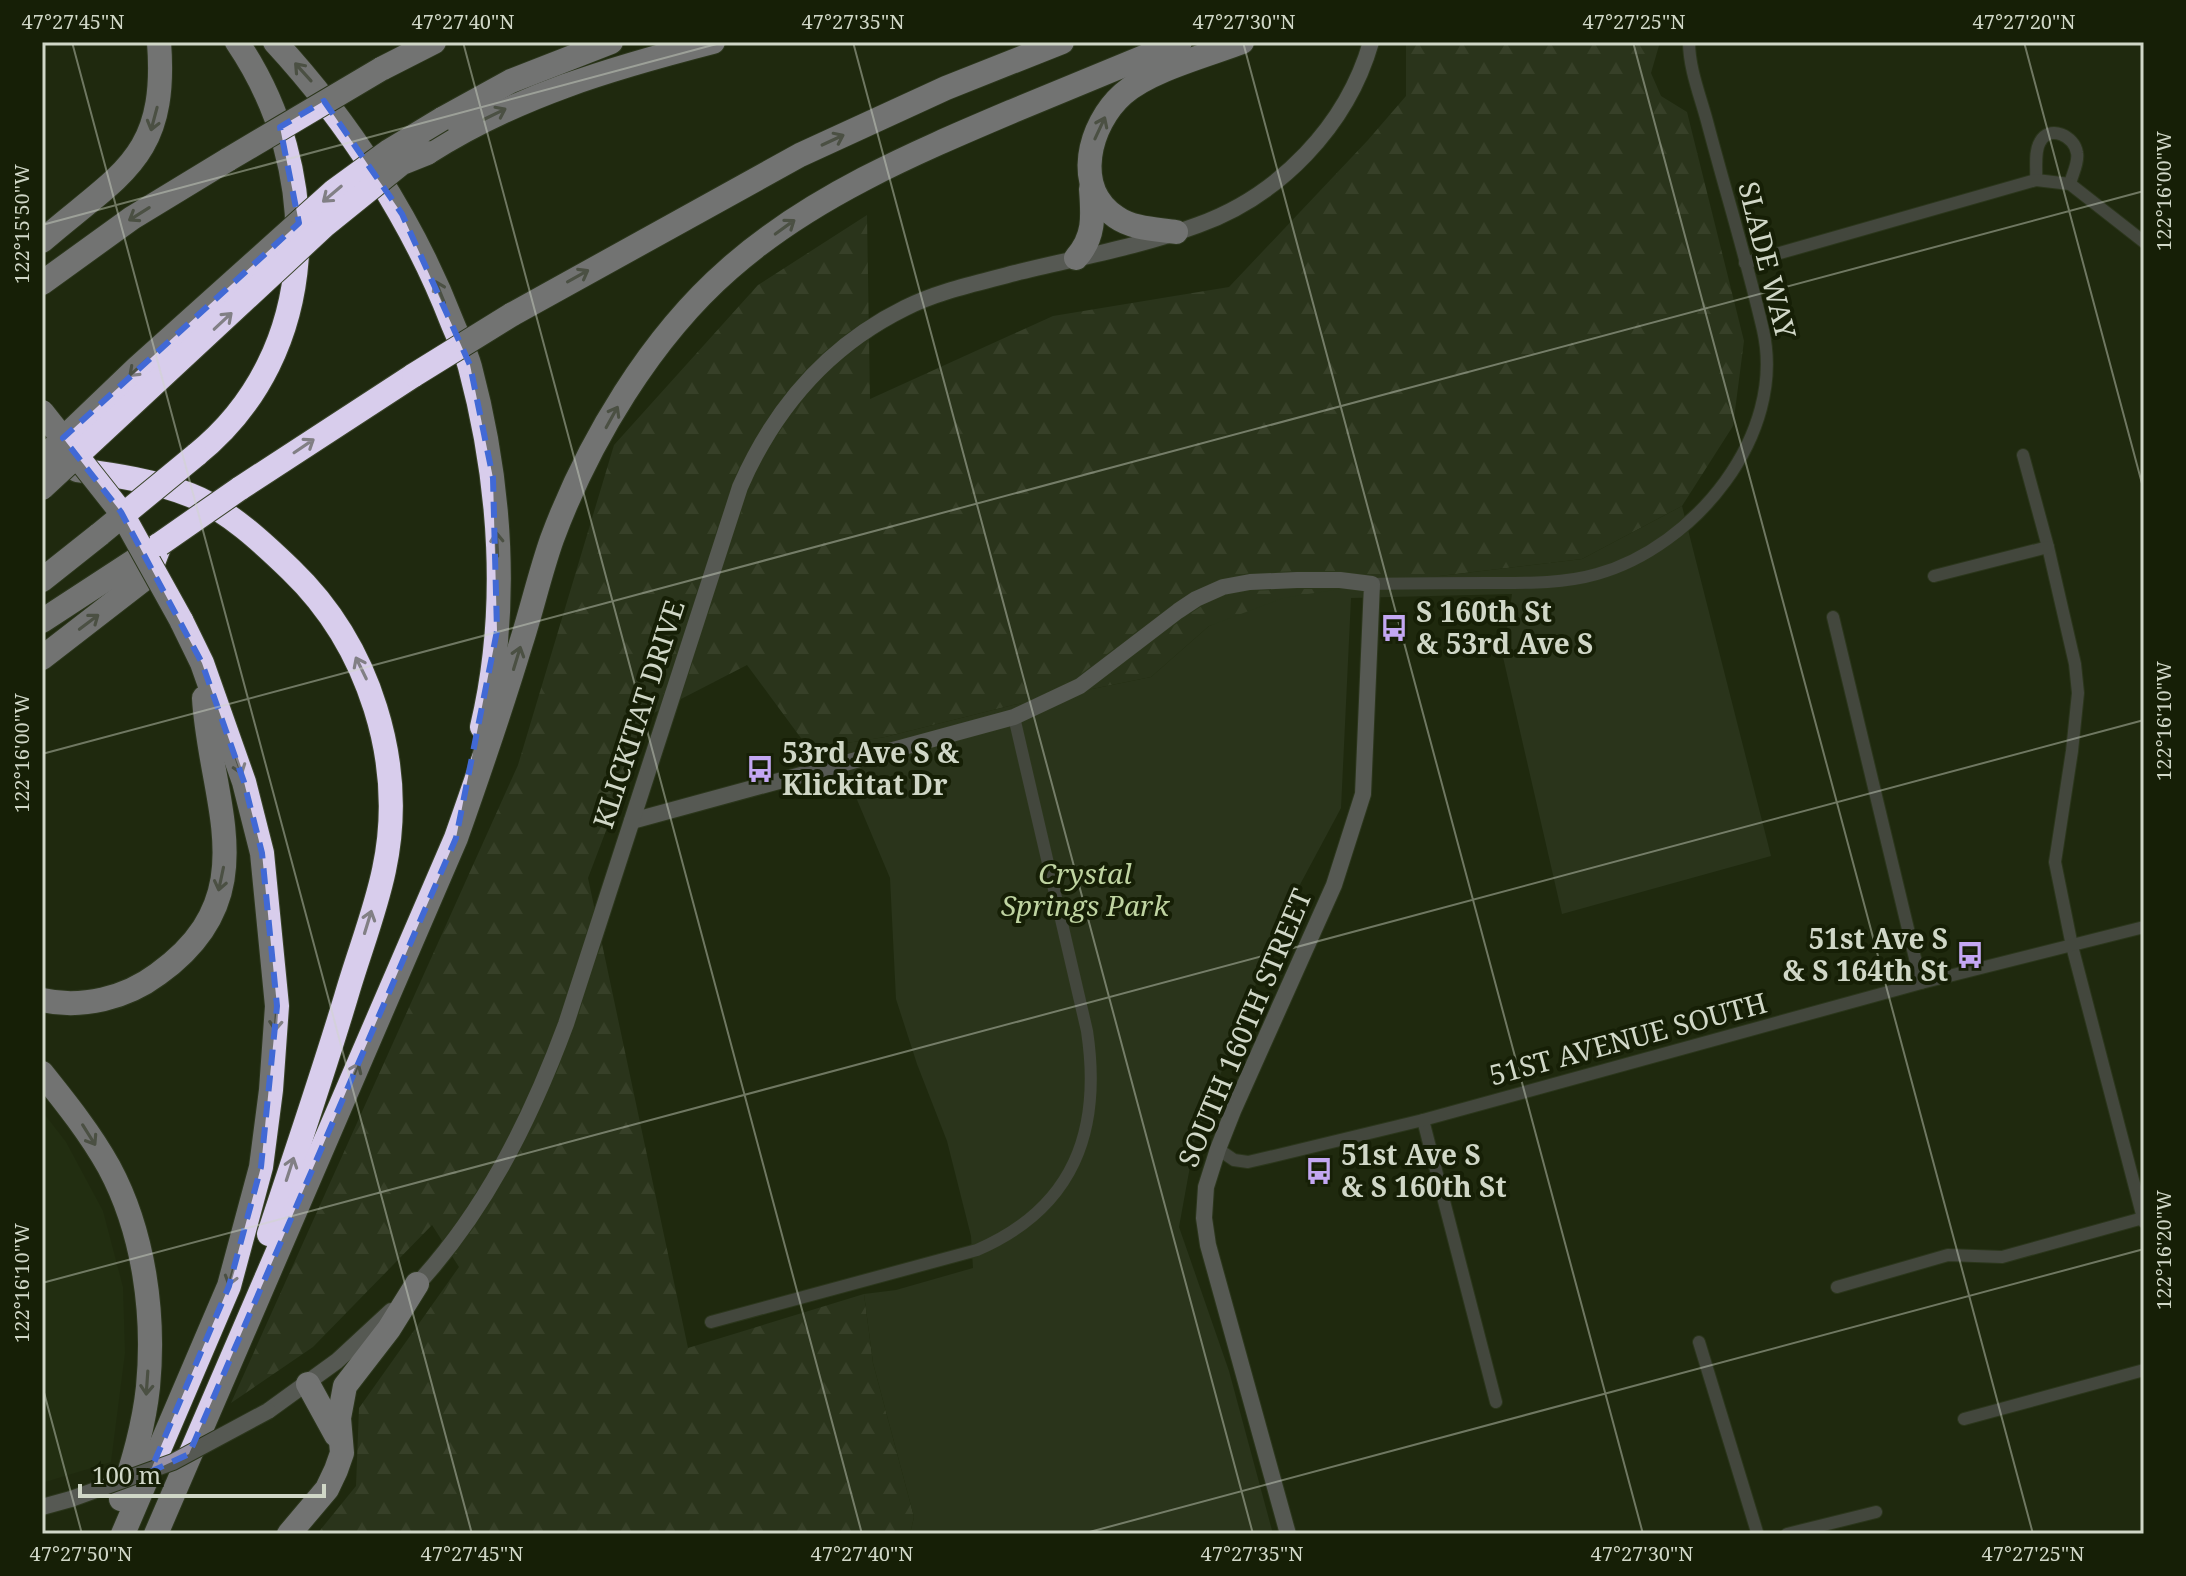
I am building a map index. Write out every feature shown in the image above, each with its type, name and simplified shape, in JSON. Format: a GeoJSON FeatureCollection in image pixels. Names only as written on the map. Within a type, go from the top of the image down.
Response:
{"type":"FeatureCollection","features":[{"type":"Feature","properties":{"kind":"highway"},"geometry":{"type":"LineString","coordinates":[[42,241],[120,177],[139,156],[151,132],[158,105],[161,78],[159,42]]}},
{"type":"Feature","properties":{"kind":"highway"},"geometry":{"type":"LineString","coordinates":[[42,580],[196,455],[234,418],[255,390],[283,330],[297,261],[298,205],[285,141],[264,84],[237,42]]}},
{"type":"Feature","properties":{"kind":"highway"},"geometry":{"type":"LineString","coordinates":[[275,42],[311,81],[402,214],[437,283],[470,365],[493,478],[498,553],[497,631],[484,715],[456,838]]}},
{"type":"Feature","properties":{"kind":"highway"},"geometry":{"type":"LineString","coordinates":[[42,283],[132,218],[381,69],[434,42]]}},
{"type":"Feature","properties":{"kind":"highway"},"geometry":{"type":"LineString","coordinates":[[42,459],[137,368],[334,191],[389,151],[511,81],[611,42]]}},
{"type":"Feature","properties":{"kind":"highway"},"geometry":{"type":"LineString","coordinates":[[42,488],[324,226],[402,163],[427,153],[488,117],[527,99],[616,67],[713,42]]}},
{"type":"Feature","properties":{"kind":"highway"},"geometry":{"type":"LineString","coordinates":[[42,658],[133,574],[160,544],[239,489],[511,315],[800,155],[946,88],[1062,42]]}},
{"type":"Feature","properties":{"kind":"highway"},"geometry":{"type":"LineString","coordinates":[[156,1534],[456,838],[494,731],[552,539],[581,472],[631,382],[684,313],[730,267],[797,218],[873,174],[958,134],[1180,42]]}},
{"type":"Feature","properties":{"kind":"highway"},"geometry":{"type":"LineString","coordinates":[[1076,258],[1085,248],[1093,225],[1091,154],[1102,121],[1124,94],[1145,79],[1242,42]]}},
{"type":"Feature","properties":{"kind":"highway"},"geometry":{"type":"LineString","coordinates":[[1090,177],[1098,198],[1114,216],[1135,226],[1176,232]]}},
{"type":"Feature","properties":{"kind":"highway"},"geometry":{"type":"LineString","coordinates":[[46,416],[121,512],[202,663],[244,782],[262,853],[277,1006],[261,1167],[229,1286],[123,1534]]}},
{"type":"Feature","properties":{"kind":"highway"},"geometry":{"type":"LineString","coordinates":[[42,472],[78,470],[137,479],[191,495],[251,532],[307,585],[348,641],[369,684],[386,752],[390,811],[384,868],[331,1046],[222,1377]]}},
{"type":"Feature","properties":{"kind":"highway"},"geometry":{"type":"LineString","coordinates":[[42,621],[133,574]]}},
{"type":"Feature","properties":{"kind":"highway"},"geometry":{"type":"LineString","coordinates":[[42,1000],[64,1004],[89,1002],[145,984],[174,963],[197,939],[213,910],[226,858],[226,833],[205,712],[202,663]]}},
{"type":"Feature","properties":{"kind":"highway"},"geometry":{"type":"LineString","coordinates":[[42,1073],[75,1114],[110,1168],[131,1217],[144,1272],[149,1328],[148,1386],[137,1451],[109,1534]]}},
{"type":"Feature","properties":{"kind":"highway"},"geometry":{"type":"LineString","coordinates":[[289,1534],[327,1489],[342,1453],[339,1418],[345,1386],[389,1329],[417,1284]]}},
{"type":"Feature","properties":{"kind":"highway"},"geometry":{"type":"LineString","coordinates":[[308,1384],[332,1424],[342,1453]]}},
{"type":"Feature","properties":{"kind":"main road","name":"KLICKITAT DRIVE"},"geometry":{"type":"LineString","coordinates":[[42,1507],[173,1462],[268,1411],[308,1384],[375,1328],[417,1284],[462,1229],[535,1103],[566,1024],[740,487],[764,438],[792,397],[845,346],[906,307],[931,297],[1176,232],[1244,204],[1297,163],[1338,114],[1356,81],[1371,42]]}},
{"type":"Feature","properties":{"kind":"main road"},"geometry":{"type":"LineString","coordinates":[[632,821],[1014,717],[1080,686],[1178,611],[1223,587],[1250,582],[1297,580],[1372,584]]}},
{"type":"Feature","properties":{"kind":"main road","name":"SOUTH 160TH STREET"},"geometry":{"type":"LineString","coordinates":[[1288,1534],[1205,1228],[1206,1187],[1233,1111],[1334,885],[1363,794],[1372,584]]}},
{"type":"Feature","properties":{"kind":"street","name":"SLADE WAY"},"geometry":{"type":"LineString","coordinates":[[1372,584],[1530,583],[1596,574],[1633,560],[1685,524],[1725,483],[1740,461],[1754,431],[1765,391],[1764,333],[1689,42]]}},
{"type":"Feature","properties":{"kind":"street"},"geometry":{"type":"LineString","coordinates":[[2036,180],[2038,146],[2042,137],[2052,133],[2063,134],[2073,141],[2078,154],[2070,184]]}},
{"type":"Feature","properties":{"kind":"street"},"geometry":{"type":"LineString","coordinates":[[1745,263],[2036,180],[2070,184],[2144,242]]}},
{"type":"Feature","properties":{"kind":"street"},"geometry":{"type":"LineString","coordinates":[[1837,1287],[1948,1255],[2002,1257],[2143,1220],[2072,946],[2055,862],[2078,693],[2075,664],[2048,547],[2023,455]]}},
{"type":"Feature","properties":{"kind":"street"},"geometry":{"type":"LineString","coordinates":[[1934,576],[2048,547]]}},
{"type":"Feature","properties":{"kind":"street"},"geometry":{"type":"LineString","coordinates":[[1833,617],[1921,983]]}},
{"type":"Feature","properties":{"kind":"street"},"geometry":{"type":"LineString","coordinates":[[711,1322],[977,1250],[997,1241],[1032,1217],[1061,1184],[1076,1159],[1092,1102],[1092,1066],[1087,1031],[1014,717]]}},
{"type":"Feature","properties":{"kind":"street","name":"51ST AVENUE SOUTH"},"geometry":{"type":"LineString","coordinates":[[1218,1149],[1234,1160],[1248,1162],[1423,1120],[1921,983],[2144,927]]}},
{"type":"Feature","properties":{"kind":"street"},"geometry":{"type":"LineString","coordinates":[[1423,1120],[1496,1402]]}},
{"type":"Feature","properties":{"kind":"street"},"geometry":{"type":"LineString","coordinates":[[1699,1342],[1758,1533]]}},
{"type":"Feature","properties":{"kind":"street"},"geometry":{"type":"LineString","coordinates":[[1964,1419],[2144,1370]]}},
{"type":"Feature","properties":{"kind":"street"},"geometry":{"type":"LineString","coordinates":[[1787,1534],[1876,1512]]}},
{"type":"Feature","properties":{"kind":"highlighted area"},"geometry":{"type":"Polygon","coordinates":[[[324,101],[402,214],[470,365],[493,478],[497,631],[456,838],[189,1454],[150,1472],[229,1286],[261,1167],[277,1006],[262,853],[244,782],[202,663],[121,512],[63,438],[299,223],[280,127],[324,101]]]}},
{"type":"Feature","properties":{"kind":"shaded area"},"geometry":{"type":"Polygon","coordinates":[[[42,1111],[66,1142],[103,1211],[123,1287],[125,1353],[111,1462],[42,1483],[42,1111]]]}},
{"type":"Feature","properties":{"kind":"green space"},"geometry":{"type":"Polygon","coordinates":[[[1406,42],[1660,42],[1651,73],[1661,96],[1687,112],[1744,341],[1733,426],[1682,506],[1582,559],[1372,584],[1209,626],[1151,677],[1013,705],[885,737],[809,749],[747,665],[650,715],[588,878],[688,1348],[864,1294],[873,1363],[914,1517],[910,1534],[317,1534],[356,1486],[359,1408],[459,1267],[432,1225],[313,1347],[231,1403],[518,765],[614,445],[758,285],[867,215],[870,399],[1053,316],[1229,287],[1406,96],[1406,42]]]}},
{"type":"Feature","properties":{"kind":"green space","name":"Crystal Springs Park"},"geometry":{"type":"Polygon","coordinates":[[[1682,506],[1771,856],[1562,914],[1503,657],[1512,594],[1351,598],[1341,808],[1281,920],[1195,1139],[1179,1227],[1229,1371],[1273,1534],[910,1534],[914,1517],[873,1363],[864,1294],[896,1290],[973,1268],[971,1236],[947,1141],[896,999],[890,878],[834,745],[885,737],[1013,705],[1151,677],[1209,626],[1283,598],[1582,559],[1682,506]]]}},
{"type":"Feature","properties":{"kind":"place","name":"S 160th St & 53rd Ave S"},"geometry":{"type":"Point","coordinates":[1394,628]}},
{"type":"Feature","properties":{"kind":"place","name":"53rd Ave S & Klickitat Dr"},"geometry":{"type":"Point","coordinates":[760,769]}},
{"type":"Feature","properties":{"kind":"place","name":"51st Ave S & S 164th St"},"geometry":{"type":"Point","coordinates":[1970,955]}},
{"type":"Feature","properties":{"kind":"place","name":"51st Ave S & S 160th St"},"geometry":{"type":"Point","coordinates":[1319,1171]}}]}
